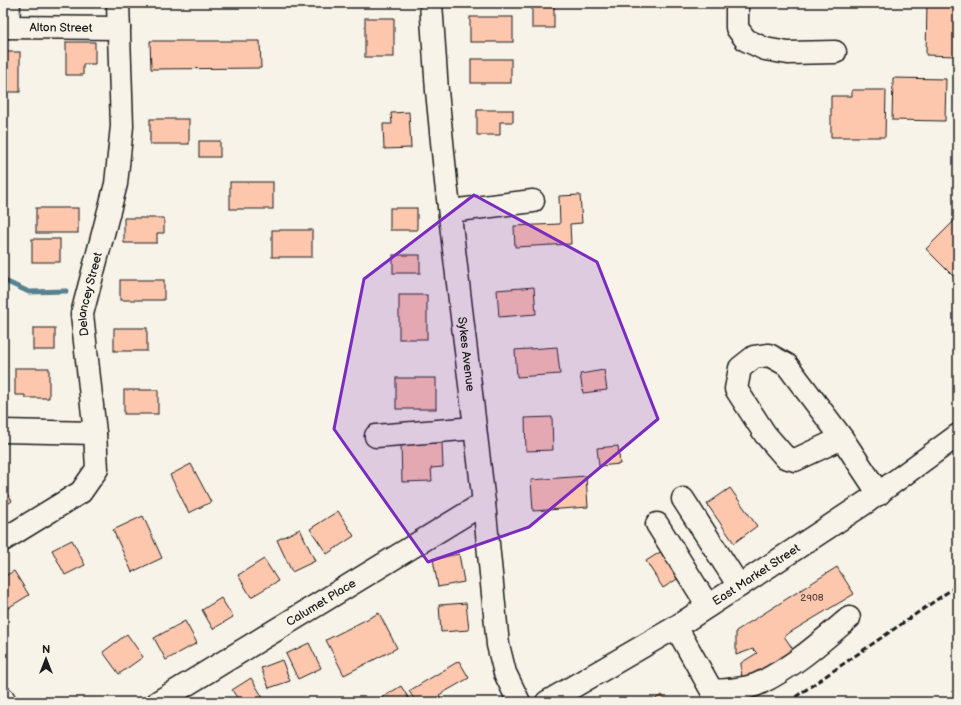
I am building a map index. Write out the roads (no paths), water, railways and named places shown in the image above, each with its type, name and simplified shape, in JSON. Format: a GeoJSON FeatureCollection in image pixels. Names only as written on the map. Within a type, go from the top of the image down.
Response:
{"type":"FeatureCollection","features":[{"type":"Feature","properties":{"kind":"street"},"geometry":{"type":"LineString","coordinates":[[6,27],[8,3]]}},
{"type":"Feature","properties":{"kind":"street","name":"Delancey Street"},"geometry":{"type":"LineString","coordinates":[[3,540],[81,492],[96,469],[95,433],[82,314],[116,184],[122,126],[118,3]]}},
{"type":"Feature","properties":{"kind":"street","name":"Sykes Avenue"},"geometry":{"type":"LineString","coordinates":[[431,3],[437,91],[484,503],[498,645],[505,673],[518,702]]}},
{"type":"Feature","properties":{"kind":"street"},"geometry":{"type":"LineString","coordinates":[[737,3],[737,28],[746,40],[765,49],[788,53],[835,52]]}},
{"type":"Feature","properties":{"kind":"street","name":"Alton Street"},"geometry":{"type":"LineString","coordinates":[[6,27],[119,28]]}},
{"type":"Feature","properties":{"kind":"street"},"geometry":{"type":"LineString","coordinates":[[450,211],[533,201]]}},
{"type":"Feature","properties":{"kind":"street"},"geometry":{"type":"LineString","coordinates":[[842,438],[790,459],[765,434],[736,389],[740,368],[754,357],[769,355],[787,365],[842,438],[879,494]]}},
{"type":"Feature","properties":{"kind":"street"},"geometry":{"type":"LineString","coordinates":[[376,436],[475,428]]}},
{"type":"Feature","properties":{"kind":"street"},"geometry":{"type":"LineString","coordinates":[[3,431],[95,433]]}},
{"type":"Feature","properties":{"kind":"street","name":"East Market Street"},"geometry":{"type":"LineString","coordinates":[[547,702],[676,627],[879,494],[958,435]]}},
{"type":"Feature","properties":{"kind":"street"},"geometry":{"type":"LineString","coordinates":[[683,499],[739,586]]}},
{"type":"Feature","properties":{"kind":"street","name":"Calumet Place"},"geometry":{"type":"LineString","coordinates":[[158,702],[484,503]]}},
{"type":"Feature","properties":{"kind":"street"},"geometry":{"type":"LineString","coordinates":[[657,524],[708,606]]}},
{"type":"Feature","properties":{"kind":"street"},"geometry":{"type":"LineString","coordinates":[[676,627],[713,696],[759,683],[804,656],[849,618]]}},
{"type":"Feature","properties":{"kind":"street"},"geometry":{"type":"LineString","coordinates":[[3,698],[5,702]]}},
{"type":"Feature","properties":{"kind":"waterway"},"geometry":{"type":"LineString","coordinates":[[3,280],[29,292],[66,291]]}},
{"type":"Feature","properties":{"kind":"railway"},"geometry":{"type":"LineString","coordinates":[[788,702],[958,585]]}}]}
